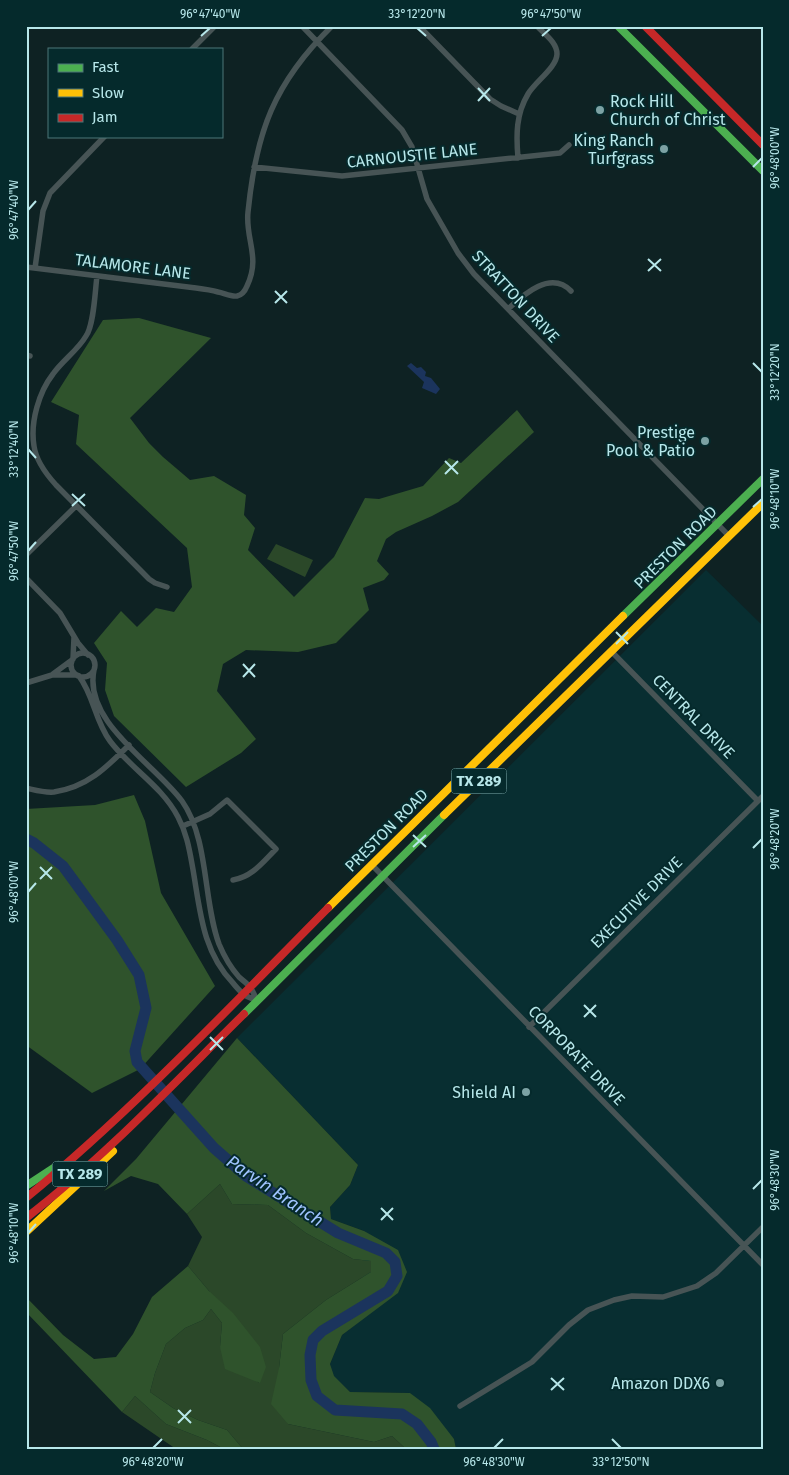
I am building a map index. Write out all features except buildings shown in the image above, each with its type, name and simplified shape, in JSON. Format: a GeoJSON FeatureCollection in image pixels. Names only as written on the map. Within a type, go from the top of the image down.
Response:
{"type":"FeatureCollection","features":[{"type":"Feature","properties":{"kind":"main road"},"geometry":{"type":"LineString","coordinates":[[618,26],[763,171]]}},
{"type":"Feature","properties":{"kind":"main road"},"geometry":{"type":"LineString","coordinates":[[645,26],[763,146]]}},
{"type":"Feature","properties":{"kind":"main road","name":"PRESTON ROAD"},"geometry":{"type":"LineString","coordinates":[[26,1198],[72,1160],[113,1122],[371,864],[763,479]]}},
{"type":"Feature","properties":{"kind":"main road","name":"PRESTON ROAD"},"geometry":{"type":"LineString","coordinates":[[26,1218],[74,1179],[131,1127],[382,876],[763,503]]}},
{"type":"Feature","properties":{"kind":"main road"},"geometry":{"type":"LineString","coordinates":[[607,633],[607,646],[611,651]]}},
{"type":"Feature","properties":{"kind":"main road"},"geometry":{"type":"LineString","coordinates":[[521,718],[532,729]]}},
{"type":"Feature","properties":{"kind":"main road"},"geometry":{"type":"LineString","coordinates":[[26,1186],[72,1155],[113,1122]]}},
{"type":"Feature","properties":{"kind":"main road"},"geometry":{"type":"LineString","coordinates":[[26,1232],[101,1164],[131,1127]]}},
{"type":"Feature","properties":{"kind":"street"},"geometry":{"type":"LineString","coordinates":[[193,48],[214,26]]}},
{"type":"Feature","properties":{"kind":"street","name":"STRATTON DRIVE"},"geometry":{"type":"LineString","coordinates":[[302,26],[402,130],[412,147],[427,199],[463,260],[474,274],[729,536]]}},
{"type":"Feature","properties":{"kind":"street"},"geometry":{"type":"LineString","coordinates":[[254,167],[264,129],[277,98],[297,65],[332,26]]}},
{"type":"Feature","properties":{"kind":"street"},"geometry":{"type":"LineString","coordinates":[[419,26],[490,99],[519,114]]}},
{"type":"Feature","properties":{"kind":"street"},"geometry":{"type":"LineString","coordinates":[[518,158],[516,135],[519,114],[527,94],[554,64],[557,54],[554,44],[537,26]]}},
{"type":"Feature","properties":{"kind":"street"},"geometry":{"type":"LineString","coordinates":[[35,268],[43,211],[50,193],[103,138]]}},
{"type":"Feature","properties":{"kind":"street","name":"CARNOUSTIE LANE"},"geometry":{"type":"LineString","coordinates":[[254,167],[337,176],[560,153],[570,145]]}},
{"type":"Feature","properties":{"kind":"street","name":"TALAMORE LANE"},"geometry":{"type":"LineString","coordinates":[[26,267],[202,289],[236,296],[241,294],[245,290],[253,267],[254,256],[248,227],[248,214],[254,167]]}},
{"type":"Feature","properties":{"kind":"street"},"geometry":{"type":"LineString","coordinates":[[97,276],[92,316],[87,335],[54,373],[44,388],[36,411],[34,445],[38,459],[46,474],[150,579],[167,587]]}},
{"type":"Feature","properties":{"kind":"street"},"geometry":{"type":"LineString","coordinates":[[508,309],[526,293],[546,284],[556,282],[566,286],[571,291]]}},
{"type":"Feature","properties":{"kind":"street"},"geometry":{"type":"LineString","coordinates":[[26,446],[34,445]]}},
{"type":"Feature","properties":{"kind":"street"},"geometry":{"type":"LineString","coordinates":[[26,555],[76,506]]}},
{"type":"Feature","properties":{"kind":"street"},"geometry":{"type":"LineString","coordinates":[[26,578],[60,613],[82,649],[92,657],[94,662],[92,684],[99,706],[111,726],[170,787],[186,809],[193,822],[197,836],[214,927],[219,944],[235,972],[250,987],[257,1001]]}},
{"type":"Feature","properties":{"kind":"street"},"geometry":{"type":"LineString","coordinates":[[74,637],[72,668],[88,690],[105,734],[121,753],[167,799],[183,826],[188,841],[208,944],[218,966],[243,994],[257,1001]]}},
{"type":"Feature","properties":{"kind":"street","name":"CENTRAL DRIVE"},"geometry":{"type":"LineString","coordinates":[[611,651],[760,798]]}},
{"type":"Feature","properties":{"kind":"street"},"geometry":{"type":"LineString","coordinates":[[26,683],[52,675],[80,654],[88,654]]}},
{"type":"Feature","properties":{"kind":"street"},"geometry":{"type":"LineString","coordinates":[[52,675],[87,676],[94,670]]}},
{"type":"Feature","properties":{"kind":"street"},"geometry":{"type":"LineString","coordinates":[[26,788],[52,792],[81,785],[106,768],[128,745]]}},
{"type":"Feature","properties":{"kind":"street","name":"EXECUTIVE DRIVE"},"geometry":{"type":"LineString","coordinates":[[530,1026],[760,798]]}},
{"type":"Feature","properties":{"kind":"street"},"geometry":{"type":"LineString","coordinates":[[183,826],[210,814],[228,800],[276,849],[252,873],[243,878],[233,880]]}},
{"type":"Feature","properties":{"kind":"street","name":"CORPORATE DRIVE"},"geometry":{"type":"LineString","coordinates":[[371,864],[763,1265]]}},
{"type":"Feature","properties":{"kind":"street"},"geometry":{"type":"LineString","coordinates":[[460,1406],[532,1362],[569,1325],[588,1310],[614,1300],[632,1296],[663,1297],[697,1286],[716,1273],[763,1227]]}},
{"type":"Feature","properties":{"kind":"shaded area"},"geometry":{"type":"Polygon","coordinates":[[[706,570],[763,626],[763,1449],[456,1449],[454,1439],[410,1393],[350,1392],[333,1376],[330,1364],[342,1335],[362,1319],[364,1231],[331,1219],[330,1207],[350,1185],[358,1165],[237,1038],[706,570]]]}},
{"type":"Feature","properties":{"kind":"green space"},"geometry":{"type":"Polygon","coordinates":[[[139,318],[211,338],[130,418],[149,443],[190,480],[214,476],[246,495],[244,515],[255,528],[248,550],[294,597],[334,557],[365,498],[379,499],[423,486],[449,458],[461,463],[517,410],[534,432],[458,502],[396,532],[386,539],[377,561],[389,574],[384,580],[363,588],[369,610],[336,643],[298,652],[246,650],[223,664],[217,691],[256,739],[241,753],[186,787],[114,716],[105,690],[107,663],[94,643],[121,611],[137,627],[156,608],[174,612],[192,587],[187,548],[76,444],[79,415],[51,402],[103,320],[139,318]]]}},
{"type":"Feature","properties":{"kind":"green space"},"geometry":{"type":"Polygon","coordinates":[[[276,544],[313,560],[305,577],[267,559],[276,544]]]}},
{"type":"Feature","properties":{"kind":"green space"},"geometry":{"type":"Polygon","coordinates":[[[134,795],[145,821],[161,893],[215,986],[140,1069],[92,1093],[26,1045],[26,809],[95,805],[134,795]]]}},
{"type":"Feature","properties":{"kind":"green space"},"geometry":{"type":"Polygon","coordinates":[[[237,1038],[358,1165],[350,1185],[330,1207],[331,1219],[364,1231],[398,1250],[407,1272],[398,1293],[342,1335],[330,1364],[334,1376],[350,1392],[410,1393],[430,1408],[454,1439],[456,1449],[406,1449],[392,1436],[374,1442],[288,1424],[271,1404],[279,1368],[283,1334],[326,1300],[371,1272],[371,1261],[353,1259],[306,1233],[268,1205],[232,1204],[220,1184],[187,1214],[158,1184],[131,1176],[104,1191],[136,1159],[237,1038]]]}},
{"type":"Feature","properties":{"kind":"green space"},"geometry":{"type":"Polygon","coordinates":[[[220,1184],[232,1204],[268,1205],[306,1233],[353,1259],[371,1261],[371,1272],[326,1300],[283,1334],[279,1368],[288,1424],[374,1442],[392,1436],[406,1449],[243,1449],[227,1430],[198,1420],[173,1408],[150,1392],[166,1344],[185,1328],[203,1320],[211,1309],[222,1323],[220,1347],[259,1383],[209,1291],[188,1266],[202,1237],[187,1214],[220,1184]]]}},
{"type":"Feature","properties":{"kind":"green space"},"geometry":{"type":"Polygon","coordinates":[[[188,1266],[209,1291],[233,1313],[260,1347],[266,1367],[260,1383],[225,1369],[220,1347],[222,1323],[211,1309],[203,1320],[185,1328],[166,1344],[150,1392],[173,1408],[198,1420],[227,1430],[243,1449],[224,1449],[207,1440],[166,1424],[135,1396],[122,1412],[26,1312],[27,1273],[27,1298],[63,1335],[94,1359],[116,1357],[133,1334],[152,1297],[188,1266]]]}},
{"type":"Feature","properties":{"kind":"green space"},"geometry":{"type":"Polygon","coordinates":[[[135,1396],[166,1424],[207,1440],[224,1449],[176,1449],[122,1412],[135,1396]]]}},
{"type":"Feature","properties":{"kind":"water"},"geometry":{"type":"Polygon","coordinates":[[[411,363],[417,368],[421,367],[426,372],[425,376],[431,378],[440,389],[436,394],[422,388],[424,382],[407,366],[411,363]]]}},
{"type":"Feature","properties":{"kind":"waterway","name":"Parvin Branch"},"geometry":{"type":"LineString","coordinates":[[26,839],[63,866],[117,940],[139,975],[146,1008],[135,1051],[137,1062],[214,1148],[246,1176],[338,1233],[386,1253],[395,1262],[397,1276],[388,1291],[322,1331],[313,1340],[310,1355],[311,1380],[317,1396],[335,1410],[402,1414],[417,1424],[434,1449]]}},
{"type":"Feature","properties":{"kind":"traffic: fast"},"geometry":{"type":"LineString","coordinates":[[618,26],[763,171]]}},
{"type":"Feature","properties":{"kind":"traffic: fast"},"geometry":{"type":"LineString","coordinates":[[623,616],[763,479]]}},
{"type":"Feature","properties":{"kind":"traffic: fast"},"geometry":{"type":"LineString","coordinates":[[244,1014],[444,815]]}},
{"type":"Feature","properties":{"kind":"traffic: fast"},"geometry":{"type":"LineString","coordinates":[[26,1186],[58,1165]]}},
{"type":"Feature","properties":{"kind":"traffic: slow"},"geometry":{"type":"LineString","coordinates":[[444,815],[763,503]]}},
{"type":"Feature","properties":{"kind":"traffic: slow"},"geometry":{"type":"LineString","coordinates":[[328,908],[623,616]]}},
{"type":"Feature","properties":{"kind":"traffic: slow"},"geometry":{"type":"LineString","coordinates":[[26,1232],[113,1151]]}},
{"type":"Feature","properties":{"kind":"traffic: jam"},"geometry":{"type":"LineString","coordinates":[[645,26],[763,145]]}},
{"type":"Feature","properties":{"kind":"traffic: jam"},"geometry":{"type":"LineString","coordinates":[[26,1198],[143,1093],[328,908]]}},
{"type":"Feature","properties":{"kind":"traffic: jam"},"geometry":{"type":"LineString","coordinates":[[26,1218],[111,1145],[244,1014]]}},
{"type":"Feature","properties":{"kind":"place","name":"Rock Hill Church of Christ"},"geometry":{"type":"Point","coordinates":[600,110]}},
{"type":"Feature","properties":{"kind":"place","name":"King Ranch Turfgrass"},"geometry":{"type":"Point","coordinates":[664,149]}},
{"type":"Feature","properties":{"kind":"place","name":"Prestige Pool & Patio"},"geometry":{"type":"Point","coordinates":[705,441]}},
{"type":"Feature","properties":{"kind":"place","name":"Shield AI"},"geometry":{"type":"Point","coordinates":[526,1092]}},
{"type":"Feature","properties":{"kind":"place","name":"Amazon DDX6"},"geometry":{"type":"Point","coordinates":[720,1383]}}]}
